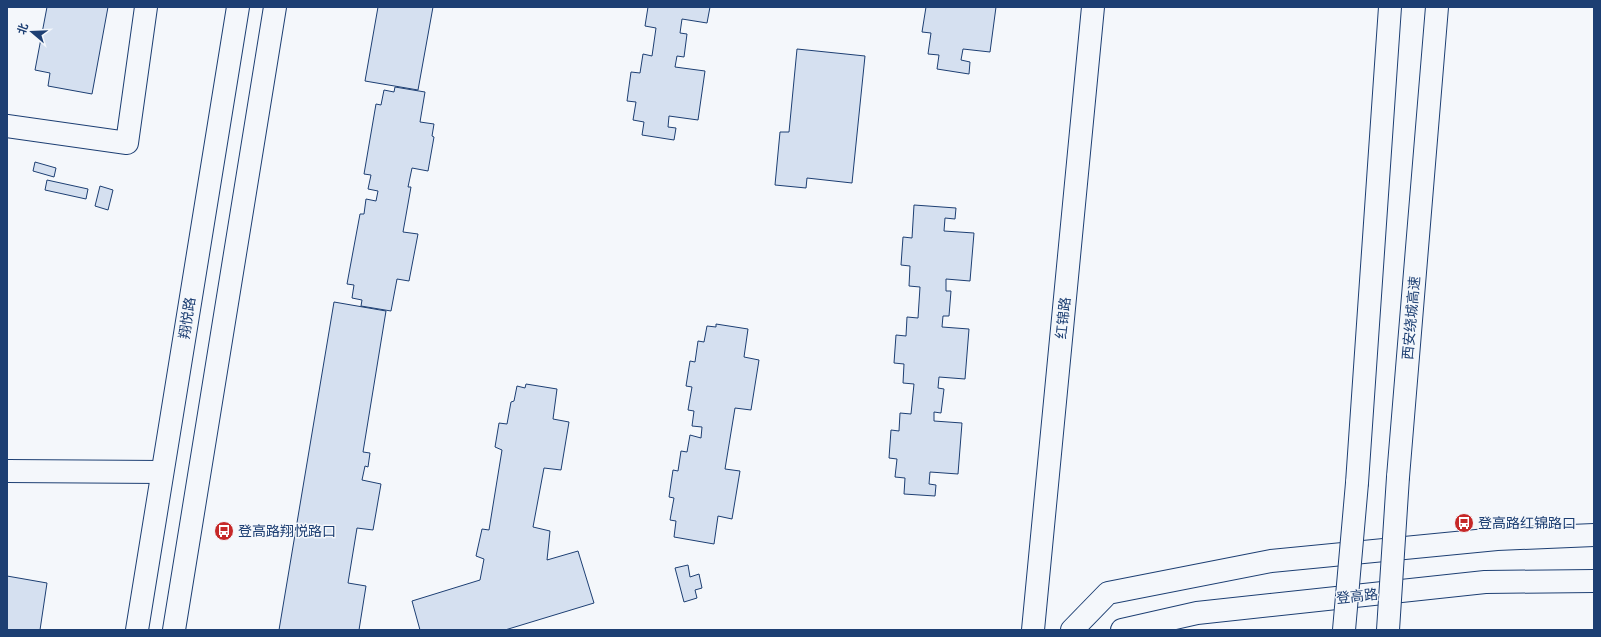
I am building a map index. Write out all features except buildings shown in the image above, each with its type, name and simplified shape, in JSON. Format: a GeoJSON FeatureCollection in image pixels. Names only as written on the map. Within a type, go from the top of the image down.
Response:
{"type":"FeatureCollection","features":[{"type":"Feature","properties":{"kind":"main road"},"geometry":{"type":"LineString","coordinates":[[7,126],[127,143],[146,7]]}},
{"type":"Feature","properties":{"kind":"main road","name":"翔悦路"},"geometry":{"type":"LineString","coordinates":[[137,630],[238,7]]}},
{"type":"Feature","properties":{"kind":"main road"},"geometry":{"type":"LineString","coordinates":[[174,630],[275,7]]}},
{"type":"Feature","properties":{"kind":"main road","name":"红锦路"},"geometry":{"type":"LineString","coordinates":[[1033,630],[1093,7]]}},
{"type":"Feature","properties":{"kind":"main road"},"geometry":{"type":"LineString","coordinates":[[1344,630],[1357,483],[1390,7]]}},
{"type":"Feature","properties":{"kind":"main road","name":"西安绕城高速"},"geometry":{"type":"LineString","coordinates":[[1388,630],[1398,477],[1437,7]]}},
{"type":"Feature","properties":{"kind":"main road"},"geometry":{"type":"LineString","coordinates":[[7,471],[162,472]]}},
{"type":"Feature","properties":{"kind":"main road"},"geometry":{"type":"LineString","coordinates":[[1072,630],[1108,593],[1271,561],[1497,539],[1594,535]]}},
{"type":"Feature","properties":{"kind":"main road","name":"登高路"},"geometry":{"type":"LineString","coordinates":[[1122,630],[1197,613],[1462,584],[1485,582],[1594,581]]}},
{"type":"Feature","properties":{"kind":"place","name":"登高路红锦路口"},"geometry":{"type":"Point","coordinates":[1464,523]}},
{"type":"Feature","properties":{"kind":"place","name":"登高路翔悦路口"},"geometry":{"type":"Point","coordinates":[224,531]}}]}
